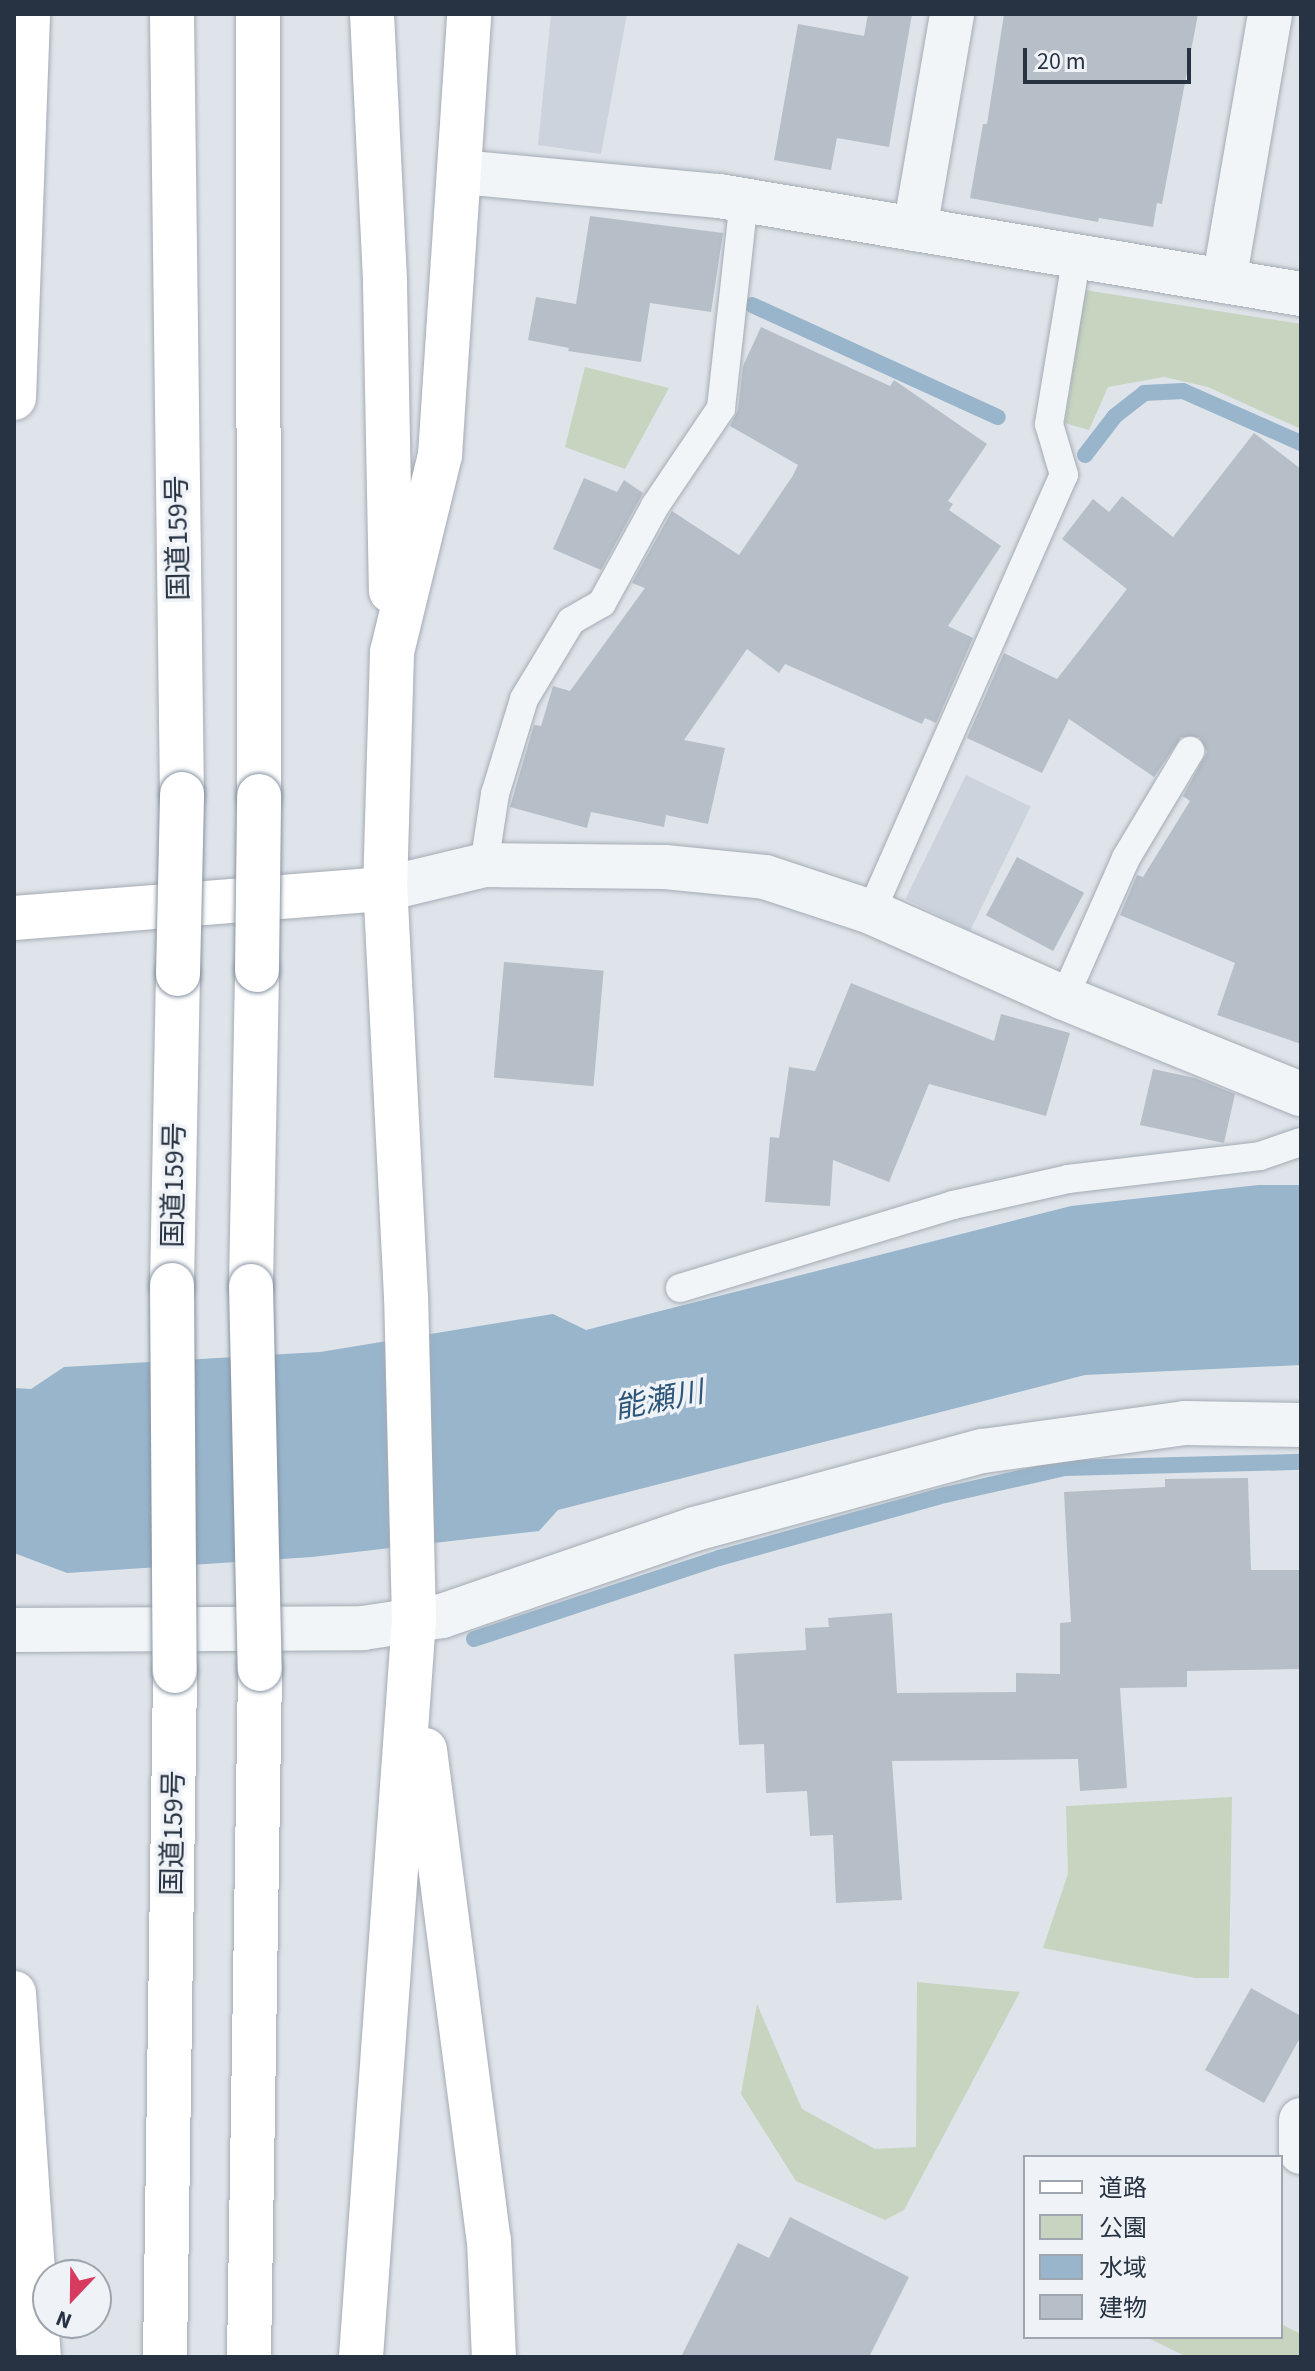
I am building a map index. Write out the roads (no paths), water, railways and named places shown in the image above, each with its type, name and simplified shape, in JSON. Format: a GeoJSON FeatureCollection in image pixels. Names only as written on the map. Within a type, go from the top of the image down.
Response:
{"type":"FeatureCollection","features":[{"type":"Feature","properties":{"kind":"main road"},"geometry":{"type":"LineString","coordinates":[[14,398],[28,14]]}},
{"type":"Feature","properties":{"kind":"main road","name":"国道159号"},"geometry":{"type":"LineString","coordinates":[[165,2357],[175,1671],[172,1285],[182,794],[172,14]]}},
{"type":"Feature","properties":{"kind":"main road"},"geometry":{"type":"LineString","coordinates":[[249,2357],[260,1669],[251,1286],[259,796],[258,14]]}},
{"type":"Feature","properties":{"kind":"main road"},"geometry":{"type":"LineString","coordinates":[[361,2357],[414,1628],[406,1297],[385,889],[392,652],[385,283],[372,14]]}},
{"type":"Feature","properties":{"kind":"main road"},"geometry":{"type":"LineString","coordinates":[[392,652],[440,455],[469,14]]}},
{"type":"Feature","properties":{"kind":"main road"},"geometry":{"type":"LineString","coordinates":[[14,918],[385,889]]}},
{"type":"Feature","properties":{"kind":"main road"},"geometry":{"type":"LineString","coordinates":[[414,1628],[489,2240],[494,2357]]}},
{"type":"Feature","properties":{"kind":"main road"},"geometry":{"type":"LineString","coordinates":[[14,1993],[39,2357]]}},
{"type":"Feature","properties":{"kind":"street"},"geometry":{"type":"LineString","coordinates":[[915,229],[952,14]]}},
{"type":"Feature","properties":{"kind":"street"},"geometry":{"type":"LineString","coordinates":[[1224,281],[1270,14]]}},
{"type":"Feature","properties":{"kind":"street"},"geometry":{"type":"LineString","coordinates":[[460,172],[744,200],[1301,294]]}},
{"type":"Feature","properties":{"kind":"street"},"geometry":{"type":"LineString","coordinates":[[385,889],[484,865],[665,867],[765,877],[871,912],[1064,998],[1301,1094]]}},
{"type":"Feature","properties":{"kind":"street"},"geometry":{"type":"LineString","coordinates":[[14,1630],[414,1628],[695,1529],[983,1451],[1185,1423],[1301,1425]]}},
{"type":"Feature","properties":{"kind":"street"},"geometry":{"type":"LineString","coordinates":[[1301,2120],[1301,2152]]}},
{"type":"Feature","properties":{"kind":"lane"},"geometry":{"type":"LineString","coordinates":[[484,865],[495,794],[524,699],[571,621],[602,603],[655,506],[721,408],[744,200]]}},
{"type":"Feature","properties":{"kind":"lane"},"geometry":{"type":"LineString","coordinates":[[871,912],[1064,475],[1049,424],[1077,255]]}},
{"type":"Feature","properties":{"kind":"lane"},"geometry":{"type":"LineString","coordinates":[[1064,998],[1126,858],[1190,751]]}},
{"type":"Feature","properties":{"kind":"lane"},"geometry":{"type":"LineString","coordinates":[[680,1288],[953,1205],[1068,1179],[1260,1156],[1301,1142]]}},
{"type":"Feature","properties":{"kind":"water","name":"能瀬川"},"geometry":{"type":"Polygon","coordinates":[[[1258,1185],[1301,1185],[1301,1365],[1085,1375],[558,1510],[539,1531],[312,1557],[67,1573],[14,1553],[14,1388],[31,1389],[64,1367],[320,1352],[553,1314],[586,1330],[1071,1206],[1258,1185]]]}},
{"type":"Feature","properties":{"kind":"waterway"},"geometry":{"type":"LineString","coordinates":[[752,305],[998,417]]}},
{"type":"Feature","properties":{"kind":"waterway"},"geometry":{"type":"LineString","coordinates":[[1085,455],[1115,416],[1144,393],[1183,391],[1301,443]]}},
{"type":"Feature","properties":{"kind":"waterway"},"geometry":{"type":"LineString","coordinates":[[474,1639],[719,1558],[945,1495],[1065,1468],[1301,1462]]}}]}
